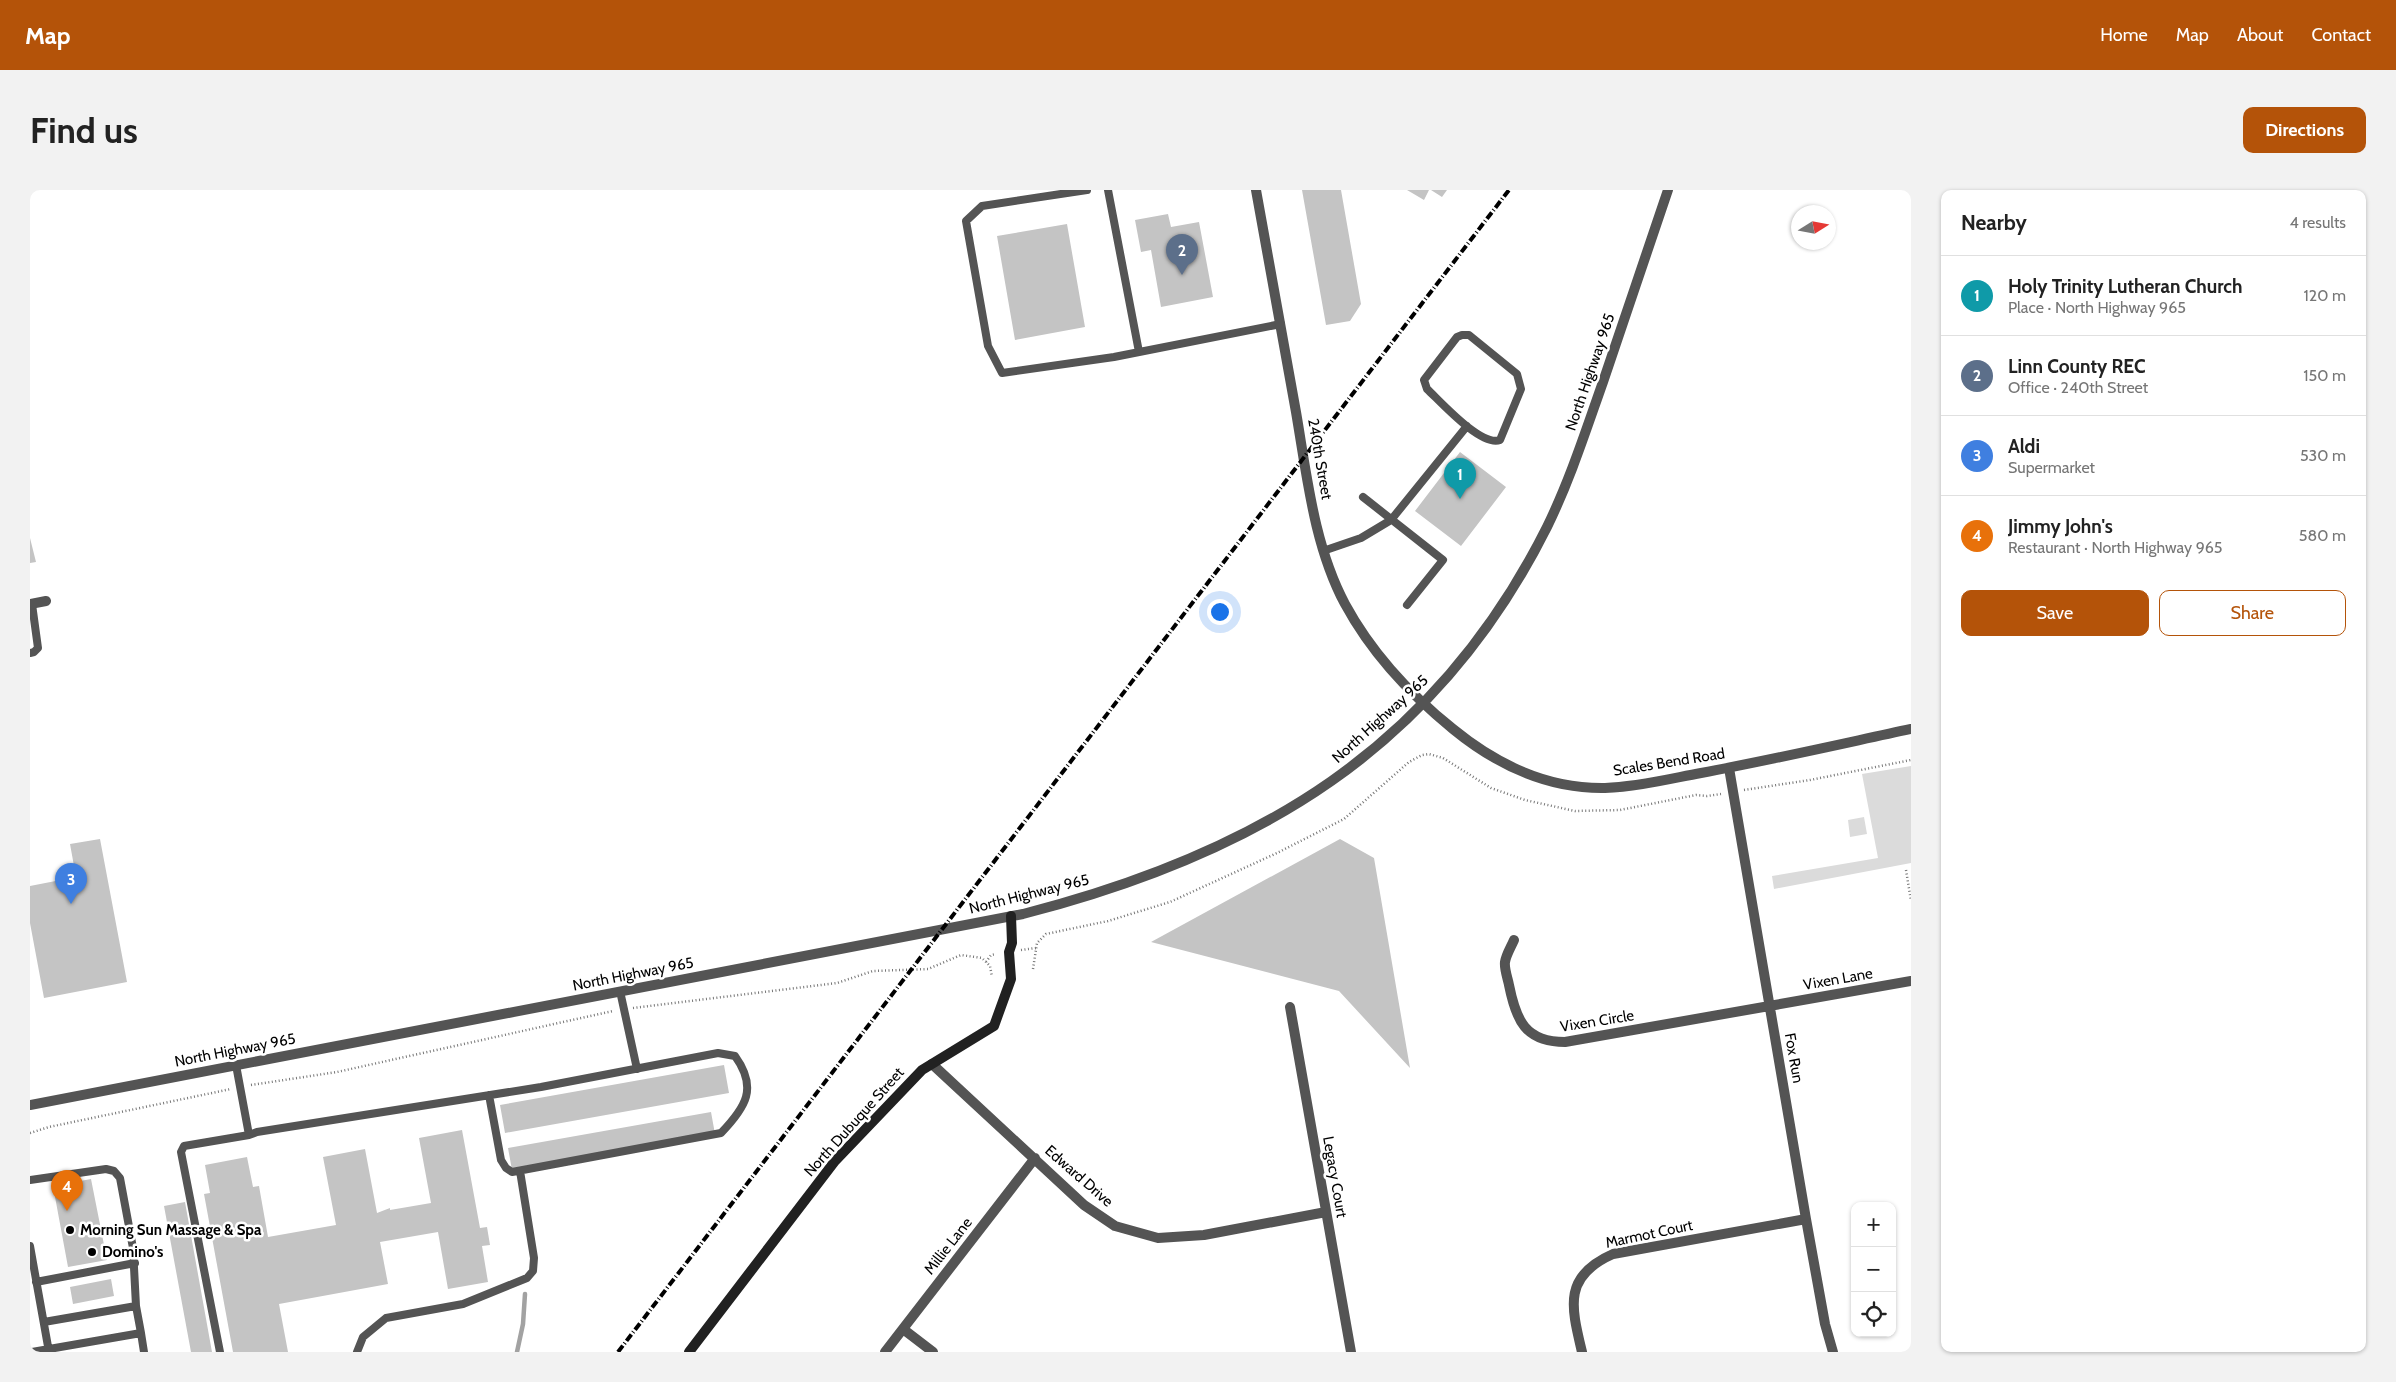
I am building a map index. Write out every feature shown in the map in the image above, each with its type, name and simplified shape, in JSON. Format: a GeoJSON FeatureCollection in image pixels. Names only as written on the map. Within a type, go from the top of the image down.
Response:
{"type":"FeatureCollection","features":[{"type":"Feature","properties":{"kind":"main road","name":"North Dubuque Street"},"geometry":{"type":"LineString","coordinates":[[689,1352],[835,1161],[922,1070],[994,1026],[1011,979],[1009,952],[1012,944],[1011,916]]}},
{"type":"Feature","properties":{"kind":"street","name":"240th Street"},"geometry":{"type":"LineString","coordinates":[[1256,190],[1303,457],[1323,551],[1344,603],[1356,622],[1382,658],[1423,703]]}},
{"type":"Feature","properties":{"kind":"street","name":"North Highway 965"},"geometry":{"type":"LineString","coordinates":[[30,1105],[1011,916],[1078,899],[1176,865],[1262,825],[1310,797],[1340,775],[1423,703],[1476,642],[1512,590],[1547,526],[1584,435],[1668,190]]}},
{"type":"Feature","properties":{"kind":"street"},"geometry":{"type":"LineString","coordinates":[[31,604],[46,601]]}},
{"type":"Feature","properties":{"kind":"street","name":"Scales Bend Road"},"geometry":{"type":"LineString","coordinates":[[1423,703],[1474,746],[1498,761],[1526,774],[1559,783],[1606,788],[1637,785],[1729,768],[1911,730]]}},
{"type":"Feature","properties":{"kind":"street","name":"Fox Run"},"geometry":{"type":"LineString","coordinates":[[1729,768],[1806,1219],[1825,1324],[1833,1352]]}},
{"type":"Feature","properties":{"kind":"street","name":"Vixen Circle"},"geometry":{"type":"LineString","coordinates":[[1514,940],[1505,963],[1514,1012],[1523,1026],[1535,1036],[1549,1042],[1565,1042],[1771,1007]]}},
{"type":"Feature","properties":{"kind":"street","name":"Vixen Lane"},"geometry":{"type":"LineString","coordinates":[[1771,1007],[1911,981]]}},
{"type":"Feature","properties":{"kind":"street","name":"Legacy Court"},"geometry":{"type":"LineString","coordinates":[[1290,1007],[1351,1352]]}},
{"type":"Feature","properties":{"kind":"street","name":"Edward Drive"},"geometry":{"type":"LineString","coordinates":[[932,1064],[1084,1205],[1115,1226],[1158,1238],[1204,1235],[1326,1212]]}},
{"type":"Feature","properties":{"kind":"street","name":"Millie Lane"},"geometry":{"type":"LineString","coordinates":[[885,1352],[1035,1158]]}},
{"type":"Feature","properties":{"kind":"street","name":"Marmot Court"},"geometry":{"type":"LineString","coordinates":[[1582,1352],[1573,1301],[1577,1284],[1584,1272],[1599,1260],[1613,1254],[1806,1219]]}},
{"type":"Feature","properties":{"kind":"street"},"geometry":{"type":"LineString","coordinates":[[903,1329],[934,1352]]}},
{"type":"Feature","properties":{"kind":"lane"},"geometry":{"type":"LineString","coordinates":[[1087,190],[982,206],[966,221],[988,346],[1002,373],[1140,352],[1280,324]]}},
{"type":"Feature","properties":{"kind":"lane"},"geometry":{"type":"LineString","coordinates":[[1108,190],[1140,352]]}},
{"type":"Feature","properties":{"kind":"lane"},"geometry":{"type":"LineString","coordinates":[[1462,334],[1469,335],[1518,374],[1521,389],[1500,440],[1495,442],[1480,438],[1467,426],[1427,389],[1424,380],[1457,337],[1462,334]]}},
{"type":"Feature","properties":{"kind":"lane"},"geometry":{"type":"LineString","coordinates":[[1323,551],[1361,538],[1391,520],[1467,426]]}},
{"type":"Feature","properties":{"kind":"lane"},"geometry":{"type":"LineString","coordinates":[[1363,497],[1442,560],[1407,605]]}},
{"type":"Feature","properties":{"kind":"lane"},"geometry":{"type":"LineString","coordinates":[[30,653],[38,648],[31,604]]}},
{"type":"Feature","properties":{"kind":"lane"},"geometry":{"type":"LineString","coordinates":[[620,991],[622,1010],[636,1069]]}},
{"type":"Feature","properties":{"kind":"lane"},"geometry":{"type":"LineString","coordinates":[[220,1352],[181,1152],[184,1146],[489,1095],[718,1053],[735,1056],[743,1067],[748,1082],[746,1096],[741,1109],[726,1128],[714,1135],[512,1172],[506,1168],[501,1160],[489,1095]]}},
{"type":"Feature","properties":{"kind":"lane"},"geometry":{"type":"LineString","coordinates":[[236,1065],[249,1135]]}},
{"type":"Feature","properties":{"kind":"lane"},"geometry":{"type":"LineString","coordinates":[[30,1180],[106,1169],[114,1171],[120,1178],[135,1263],[136,1306],[144,1352]]}},
{"type":"Feature","properties":{"kind":"lane"},"geometry":{"type":"LineString","coordinates":[[358,1352],[363,1338],[386,1318],[463,1304],[528,1278],[533,1271],[534,1258],[520,1171]]}},
{"type":"Feature","properties":{"kind":"lane"},"geometry":{"type":"LineString","coordinates":[[30,1246],[49,1351]]}},
{"type":"Feature","properties":{"kind":"lane"},"geometry":{"type":"LineString","coordinates":[[36,1282],[135,1263]]}},
{"type":"Feature","properties":{"kind":"lane"},"geometry":{"type":"LineString","coordinates":[[44,1322],[136,1306]]}},
{"type":"Feature","properties":{"kind":"lane"},"geometry":{"type":"LineString","coordinates":[[32,1352],[49,1351],[141,1333]]}},
{"type":"Feature","properties":{"kind":"path"},"geometry":{"type":"LineString","coordinates":[[1033,969],[1037,943],[1046,934],[1128,916],[1196,891],[1332,827],[1415,758],[1429,754],[1449,762]]}},
{"type":"Feature","properties":{"kind":"path"},"geometry":{"type":"LineString","coordinates":[[1734,791],[1810,780],[1911,760]]}},
{"type":"Feature","properties":{"kind":"path"},"geometry":{"type":"LineString","coordinates":[[1906,870],[1911,901]]}},
{"type":"Feature","properties":{"kind":"path"},"geometry":{"type":"LineString","coordinates":[[30,1133],[49,1127],[241,1087],[346,1070],[622,1010],[837,982],[873,971],[928,970],[960,955],[982,958],[990,966],[992,977]]}},
{"type":"Feature","properties":{"kind":"shaded area"},"geometry":{"type":"Polygon","coordinates":[[[1911,766],[1911,863],[1774,889],[1772,876],[1878,858],[1862,774],[1911,766]]]}},
{"type":"Feature","properties":{"kind":"shaded area"},"geometry":{"type":"Polygon","coordinates":[[[1864,817],[1867,834],[1850,837],[1848,820],[1864,817]]]}},
{"type":"Feature","properties":{"kind":"building"},"geometry":{"type":"Polygon","coordinates":[[[1302,190],[1341,190],[1361,304],[1350,321],[1326,325],[1302,190]]]}},
{"type":"Feature","properties":{"kind":"building"},"geometry":{"type":"Polygon","coordinates":[[[1407,190],[1429,190],[1424,200],[1407,190]]]}},
{"type":"Feature","properties":{"kind":"building"},"geometry":{"type":"Polygon","coordinates":[[[1431,190],[1447,190],[1442,197],[1431,190]]]}},
{"type":"Feature","properties":{"kind":"building"},"geometry":{"type":"Polygon","coordinates":[[[1168,214],[1171,227],[1199,222],[1213,297],[1161,307],[1151,250],[1141,252],[1135,220],[1168,214]]]}},
{"type":"Feature","properties":{"kind":"building"},"geometry":{"type":"Polygon","coordinates":[[[1067,224],[1085,327],[1015,340],[997,236],[1067,224]]]}},
{"type":"Feature","properties":{"kind":"building"},"geometry":{"type":"Polygon","coordinates":[[[1460,452],[1506,487],[1461,546],[1415,511],[1460,452]]]}},
{"type":"Feature","properties":{"kind":"building"},"geometry":{"type":"Polygon","coordinates":[[[30,538],[36,562],[30,563],[30,538]]]}},
{"type":"Feature","properties":{"kind":"building"},"geometry":{"type":"Polygon","coordinates":[[[100,839],[127,982],[44,998],[30,923],[30,886],[76,877],[70,844],[100,839]]]}},
{"type":"Feature","properties":{"kind":"building"},"geometry":{"type":"Polygon","coordinates":[[[1340,839],[1374,858],[1410,1068],[1339,991],[1151,942],[1340,839]]]}},
{"type":"Feature","properties":{"kind":"building"},"geometry":{"type":"Polygon","coordinates":[[[724,1065],[729,1093],[505,1133],[500,1105],[724,1065]]]}},
{"type":"Feature","properties":{"kind":"building"},"geometry":{"type":"Polygon","coordinates":[[[711,1112],[715,1134],[512,1170],[508,1148],[711,1112]]]}},
{"type":"Feature","properties":{"kind":"building"},"geometry":{"type":"Polygon","coordinates":[[[462,1130],[480,1228],[487,1227],[490,1245],[482,1246],[488,1282],[448,1289],[438,1232],[380,1242],[388,1284],[279,1304],[288,1352],[233,1352],[204,1194],[210,1193],[205,1165],[247,1157],[253,1187],[259,1186],[268,1237],[336,1225],[323,1157],[365,1149],[377,1213],[390,1208],[390,1210],[431,1203],[419,1138],[462,1130]]]}},
{"type":"Feature","properties":{"kind":"building"},"geometry":{"type":"Polygon","coordinates":[[[91,1179],[107,1260],[68,1267],[53,1186],[91,1179]]]}},
{"type":"Feature","properties":{"kind":"building"},"geometry":{"type":"Polygon","coordinates":[[[185,1202],[212,1352],[191,1352],[164,1206],[185,1202]]]}},
{"type":"Feature","properties":{"kind":"building"},"geometry":{"type":"Polygon","coordinates":[[[111,1279],[114,1296],[73,1304],[70,1287],[111,1279]]]}},
{"type":"Feature","properties":{"kind":"waterway"},"geometry":{"type":"LineString","coordinates":[[517,1352],[523,1324],[525,1294]]}},
{"type":"Feature","properties":{"kind":"railway"},"geometry":{"type":"LineString","coordinates":[[618,1352],[1509,190]]}},
{"type":"Feature","properties":{"kind":"place","name":"Linn County REC"},"geometry":{"type":"Point","coordinates":[1182,275]}},
{"type":"Feature","properties":{"kind":"place","name":"Holy Trinity Lutheran Church"},"geometry":{"type":"Point","coordinates":[1460,499]}},
{"type":"Feature","properties":{"kind":"place","name":"Aldi"},"geometry":{"type":"Point","coordinates":[71,904]}},
{"type":"Feature","properties":{"kind":"place","name":"Jimmy John's"},"geometry":{"type":"Point","coordinates":[67,1211]}},
{"type":"Feature","properties":{"kind":"place","name":"Morning Sun Massage & Spa"},"geometry":{"type":"Point","coordinates":[70,1230]}},
{"type":"Feature","properties":{"kind":"place","name":"Domino's"},"geometry":{"type":"Point","coordinates":[92,1252]}}]}
